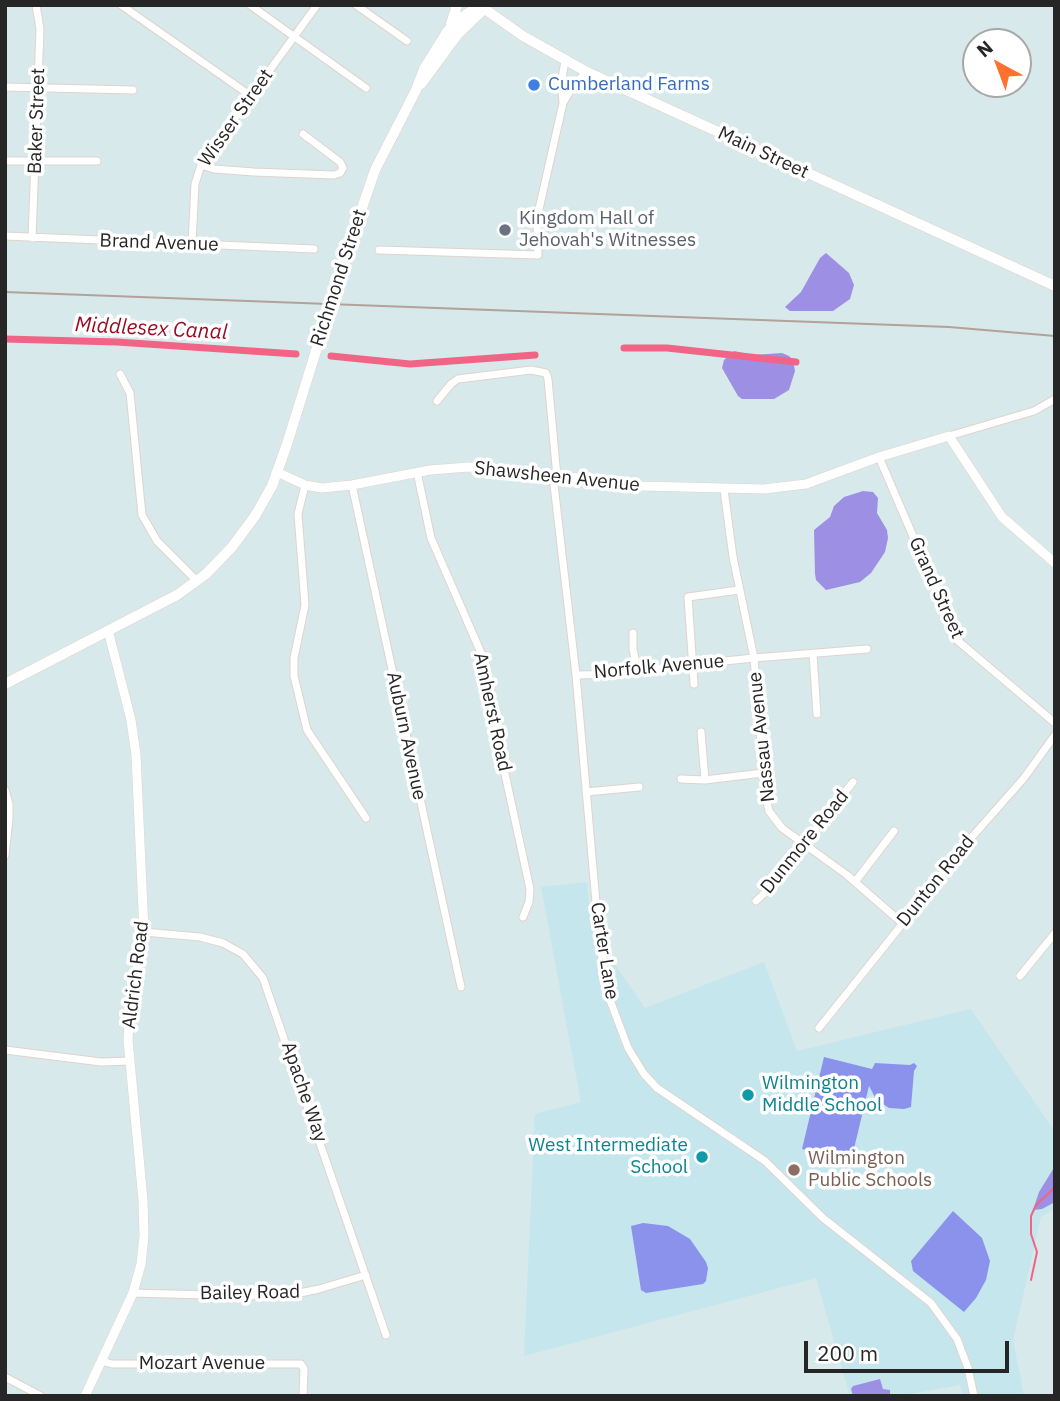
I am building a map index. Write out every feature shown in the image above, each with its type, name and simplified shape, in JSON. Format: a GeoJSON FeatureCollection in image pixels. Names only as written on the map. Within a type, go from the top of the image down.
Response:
{"type":"FeatureCollection","features":[{"type":"Feature","properties":{"kind":"main road"},"geometry":{"type":"LineString","coordinates":[[447,32],[457,5]]}},
{"type":"Feature","properties":{"kind":"main road","name":"Richmond Street"},"geometry":{"type":"LineString","coordinates":[[277,472],[375,170],[428,61],[447,32],[468,13],[481,7]]}},
{"type":"Feature","properties":{"kind":"main road","name":"Richmond Street"},"geometry":{"type":"LineString","coordinates":[[416,90],[457,34],[481,7]]}},
{"type":"Feature","properties":{"kind":"main road","name":"Main Street"},"geometry":{"type":"LineString","coordinates":[[481,7],[523,36],[587,72],[1055,286]]}},
{"type":"Feature","properties":{"kind":"main road"},"geometry":{"type":"LineString","coordinates":[[5,684],[166,601],[197,581],[241,536],[261,507],[277,472]]}},
{"type":"Feature","properties":{"kind":"street","name":"Baker Street"},"geometry":{"type":"LineString","coordinates":[[32,238],[40,29],[36,5]]}},
{"type":"Feature","properties":{"kind":"street"},"geometry":{"type":"LineString","coordinates":[[121,5],[251,96]]}},
{"type":"Feature","properties":{"kind":"street"},"geometry":{"type":"LineString","coordinates":[[250,5],[366,88]]}},
{"type":"Feature","properties":{"kind":"street","name":"Wisser Street"},"geometry":{"type":"LineString","coordinates":[[192,244],[195,184],[201,165],[317,5]]}},
{"type":"Feature","properties":{"kind":"street"},"geometry":{"type":"LineString","coordinates":[[356,5],[407,41]]}},
{"type":"Feature","properties":{"kind":"street"},"geometry":{"type":"LineString","coordinates":[[564,103],[561,83],[565,61]]}},
{"type":"Feature","properties":{"kind":"street"},"geometry":{"type":"LineString","coordinates":[[379,250],[538,255],[538,207],[564,103],[574,85],[587,72]]}},
{"type":"Feature","properties":{"kind":"street"},"geometry":{"type":"LineString","coordinates":[[5,87],[133,90]]}},
{"type":"Feature","properties":{"kind":"street"},"geometry":{"type":"LineString","coordinates":[[201,165],[214,169],[334,175],[342,171],[343,166],[337,158],[303,134]]}},
{"type":"Feature","properties":{"kind":"street"},"geometry":{"type":"LineString","coordinates":[[5,161],[97,162]]}},
{"type":"Feature","properties":{"kind":"street","name":"Brand Avenue"},"geometry":{"type":"LineString","coordinates":[[5,236],[314,249]]}},
{"type":"Feature","properties":{"kind":"street","name":"Carter Lane"},"geometry":{"type":"LineString","coordinates":[[437,401],[458,379],[537,370],[546,373],[548,379],[603,974],[622,1032],[638,1066],[657,1088],[765,1161],[823,1218],[931,1303],[951,1327],[961,1347],[974,1396]]}},
{"type":"Feature","properties":{"kind":"street"},"geometry":{"type":"LineString","coordinates":[[120,374],[128,385],[131,401],[142,515],[158,541],[197,581]]}},
{"type":"Feature","properties":{"kind":"street","name":"Shawsheen Avenue"},"geometry":{"type":"LineString","coordinates":[[277,472],[304,485],[322,488],[417,472],[481,467],[642,486],[724,490],[796,486],[879,457],[1034,411],[1055,399]]}},
{"type":"Feature","properties":{"kind":"street"},"geometry":{"type":"LineString","coordinates":[[949,436],[1002,517],[1055,562]]}},
{"type":"Feature","properties":{"kind":"street","name":"Grand Street"},"geometry":{"type":"LineString","coordinates":[[879,457],[958,640],[1055,723]]}},
{"type":"Feature","properties":{"kind":"street","name":"Amherst Road"},"geometry":{"type":"LineString","coordinates":[[417,472],[431,538],[485,662],[505,774],[530,889],[523,917]]}},
{"type":"Feature","properties":{"kind":"street"},"geometry":{"type":"LineString","coordinates":[[304,485],[298,514],[305,605],[294,659],[294,676],[307,730],[366,818]]}},
{"type":"Feature","properties":{"kind":"street","name":"Auburn Avenue"},"geometry":{"type":"LineString","coordinates":[[352,485],[377,590],[402,721],[461,987]]}},
{"type":"Feature","properties":{"kind":"street","name":"Nassau Avenue"},"geometry":{"type":"LineString","coordinates":[[724,490],[739,590],[754,658],[766,803],[772,817],[782,828],[855,882],[902,923]]}},
{"type":"Feature","properties":{"kind":"street"},"geometry":{"type":"LineString","coordinates":[[694,684],[688,597],[739,590]]}},
{"type":"Feature","properties":{"kind":"street","name":"Aldrich Road"},"geometry":{"type":"LineString","coordinates":[[85,1396],[133,1293],[143,1254],[144,1233],[128,1040],[130,1006],[144,932],[135,744],[129,708],[108,630]]}},
{"type":"Feature","properties":{"kind":"street"},"geometry":{"type":"LineString","coordinates":[[633,633],[638,673]]}},
{"type":"Feature","properties":{"kind":"street","name":"Norfolk Avenue"},"geometry":{"type":"LineString","coordinates":[[576,675],[638,673],[693,664],[867,649]]}},
{"type":"Feature","properties":{"kind":"street"},"geometry":{"type":"LineString","coordinates":[[813,654],[817,714]]}},
{"type":"Feature","properties":{"kind":"street"},"geometry":{"type":"LineString","coordinates":[[701,732],[705,780]]}},
{"type":"Feature","properties":{"kind":"street","name":"Dunton Road"},"geometry":{"type":"LineString","coordinates":[[819,1028],[902,923],[1024,778],[1055,736]]}},
{"type":"Feature","properties":{"kind":"street"},"geometry":{"type":"LineString","coordinates":[[681,779],[705,780],[763,773]]}},
{"type":"Feature","properties":{"kind":"street","name":"Dunmore Road"},"geometry":{"type":"LineString","coordinates":[[756,901],[853,782]]}},
{"type":"Feature","properties":{"kind":"street"},"geometry":{"type":"LineString","coordinates":[[586,792],[639,787]]}},
{"type":"Feature","properties":{"kind":"street"},"geometry":{"type":"LineString","coordinates":[[5,790],[9,819],[5,855]]}},
{"type":"Feature","properties":{"kind":"street"},"geometry":{"type":"LineString","coordinates":[[855,882],[894,831]]}},
{"type":"Feature","properties":{"kind":"street","name":"Apache Way"},"geometry":{"type":"LineString","coordinates":[[144,932],[215,940],[239,952],[259,971],[269,990],[386,1335]]}},
{"type":"Feature","properties":{"kind":"street"},"geometry":{"type":"LineString","coordinates":[[1020,976],[1055,933]]}},
{"type":"Feature","properties":{"kind":"street"},"geometry":{"type":"LineString","coordinates":[[5,1050],[101,1062],[130,1061]]}},
{"type":"Feature","properties":{"kind":"street","name":"Bailey Road"},"geometry":{"type":"LineString","coordinates":[[133,1293],[244,1296],[295,1294],[366,1275]]}},
{"type":"Feature","properties":{"kind":"street","name":"Mozart Avenue"},"geometry":{"type":"LineString","coordinates":[[102,1361],[112,1364],[303,1366],[303,1396]]}},
{"type":"Feature","properties":{"kind":"street"},"geometry":{"type":"LineString","coordinates":[[5,1377],[41,1396]]}},
{"type":"Feature","properties":{"kind":"shaded area"},"geometry":{"type":"Polygon","coordinates":[[[826,253],[849,273],[854,285],[850,299],[833,311],[790,311],[785,307],[801,292],[820,258],[826,253]]]}},
{"type":"Feature","properties":{"kind":"shaded area"},"geometry":{"type":"Polygon","coordinates":[[[734,351],[753,355],[782,353],[789,356],[793,360],[795,371],[789,390],[774,399],[742,399],[722,368],[724,360],[734,351]]]}},
{"type":"Feature","properties":{"kind":"shaded area"},"geometry":{"type":"Polygon","coordinates":[[[863,491],[873,492],[878,498],[877,513],[887,530],[885,552],[871,573],[860,582],[826,590],[816,580],[814,530],[830,517],[834,506],[844,497],[863,491]]]}},
{"type":"Feature","properties":{"kind":"shaded area","name":"Wilmington Public Schools"},"geometry":{"type":"Polygon","coordinates":[[[587,882],[590,913],[602,913],[606,952],[645,1008],[764,962],[797,1051],[971,1009],[1055,1132],[1055,1209],[1041,1217],[1013,1340],[1024,1396],[963,1396],[960,1385],[904,1395],[850,1396],[816,1278],[524,1356],[535,1114],[581,1102],[541,887],[587,882]]]}},
{"type":"Feature","properties":{"kind":"shaded area"},"geometry":{"type":"Polygon","coordinates":[[[824,1057],[872,1069],[875,1063],[914,1063],[917,1066],[914,1071],[911,1107],[889,1108],[876,1099],[869,1086],[851,1161],[802,1149],[824,1057]]]}},
{"type":"Feature","properties":{"kind":"shaded area"},"geometry":{"type":"Polygon","coordinates":[[[1055,1166],[1055,1202],[1042,1209],[1033,1210],[1039,1192],[1055,1166]]]}},
{"type":"Feature","properties":{"kind":"shaded area"},"geometry":{"type":"Polygon","coordinates":[[[953,1211],[982,1238],[990,1261],[986,1280],[964,1312],[913,1271],[911,1261],[953,1211]]]}},
{"type":"Feature","properties":{"kind":"shaded area"},"geometry":{"type":"Polygon","coordinates":[[[643,1223],[668,1226],[690,1239],[706,1262],[706,1281],[703,1284],[646,1293],[641,1290],[631,1226],[643,1223]]]}},
{"type":"Feature","properties":{"kind":"shaded area"},"geometry":{"type":"Polygon","coordinates":[[[880,1379],[883,1389],[890,1390],[890,1394],[853,1396],[853,1386],[880,1379]]]}},
{"type":"Feature","properties":{"kind":"waterway","name":"Middlesex Canal"},"geometry":{"type":"LineString","coordinates":[[5,339],[117,342],[296,354]]}},
{"type":"Feature","properties":{"kind":"waterway","name":"Middlesex Canal"},"geometry":{"type":"LineString","coordinates":[[624,348],[667,348],[796,362]]}},
{"type":"Feature","properties":{"kind":"waterway","name":"Middlesex Canal"},"geometry":{"type":"LineString","coordinates":[[331,356],[410,364],[535,355]]}},
{"type":"Feature","properties":{"kind":"waterway"},"geometry":{"type":"LineString","coordinates":[[1031,1280],[1037,1252],[1031,1234],[1031,1216],[1036,1205],[1053,1189],[1055,1183]]}},
{"type":"Feature","properties":{"kind":"railway"},"geometry":{"type":"LineString","coordinates":[[5,292],[949,327],[1055,336]]}},
{"type":"Feature","properties":{"kind":"place","name":"Cumberland Farms"},"geometry":{"type":"Point","coordinates":[534,85]}},
{"type":"Feature","properties":{"kind":"place","name":"Kingdom Hall of Jehovah's Witnesses"},"geometry":{"type":"Point","coordinates":[505,230]}},
{"type":"Feature","properties":{"kind":"place","name":"Wilmington Middle School"},"geometry":{"type":"Point","coordinates":[748,1095]}},
{"type":"Feature","properties":{"kind":"place","name":"West Intermediate School"},"geometry":{"type":"Point","coordinates":[702,1157]}},
{"type":"Feature","properties":{"kind":"place","name":"Wilmington Public Schools"},"geometry":{"type":"Point","coordinates":[794,1170]}}]}
